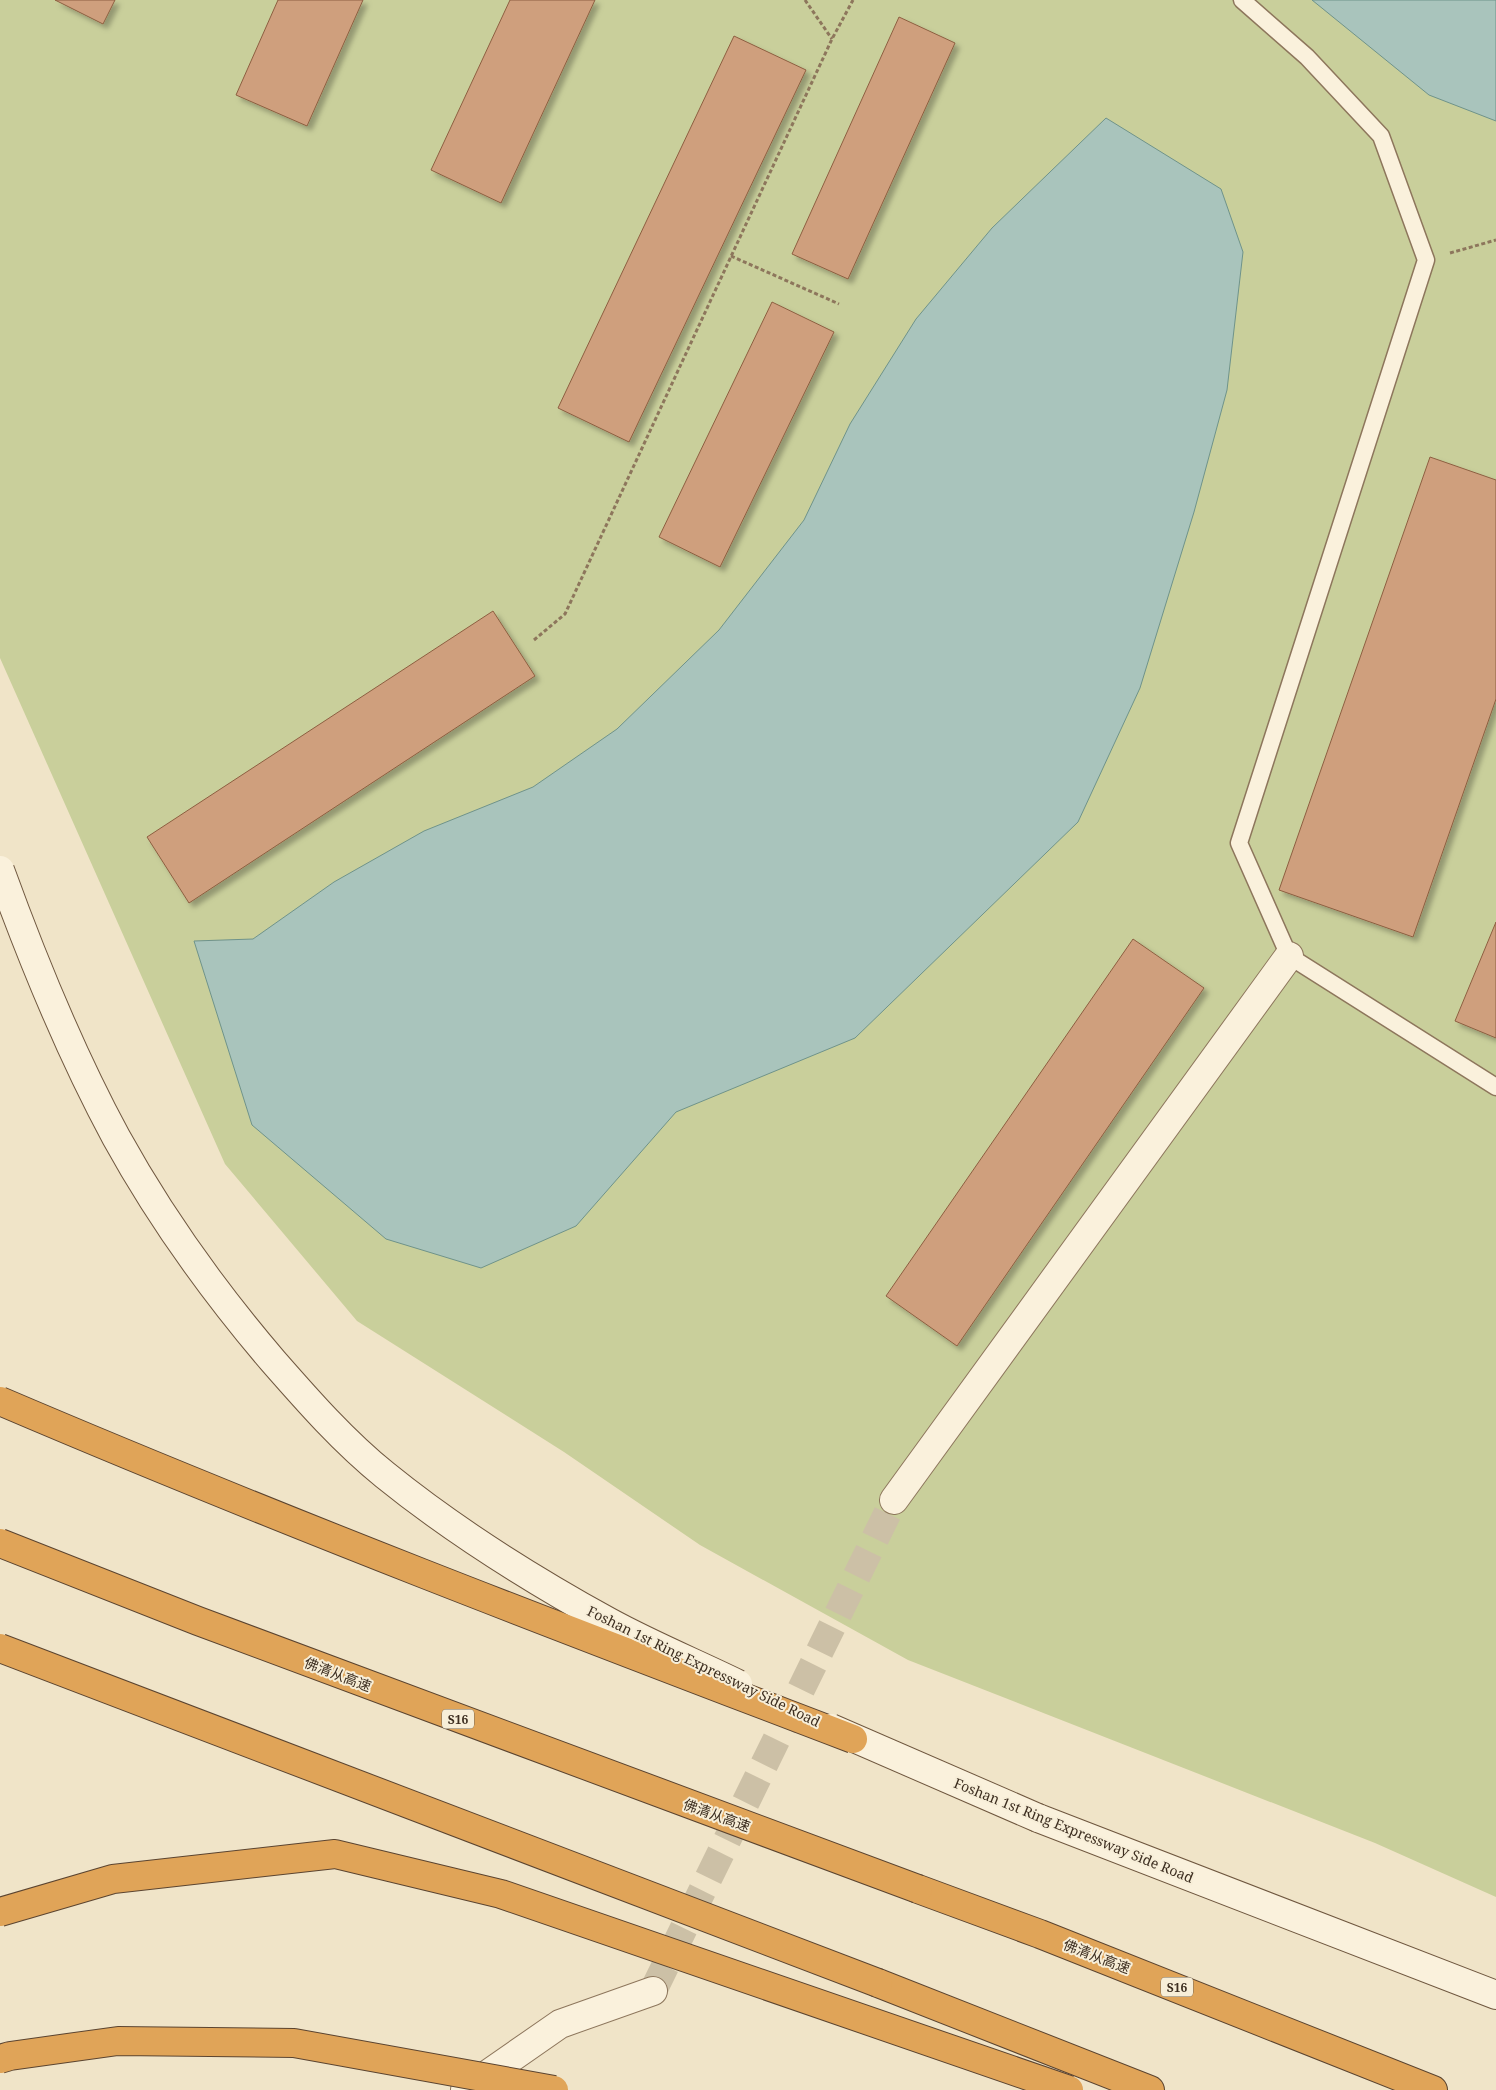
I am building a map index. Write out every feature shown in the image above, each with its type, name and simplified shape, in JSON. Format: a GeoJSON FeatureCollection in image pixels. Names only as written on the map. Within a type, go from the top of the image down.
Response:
{"type":"FeatureCollection","features":[{"type":"Feature","properties":{"kind":"highway"},"geometry":{"type":"LineString","coordinates":[[0,1401],[259,1509],[853,1738]]}},
{"type":"Feature","properties":{"kind":"highway","name":"佛清从高速"},"geometry":{"type":"LineString","coordinates":[[0,1543],[216,1628],[1040,1934],[1433,2090]]}},
{"type":"Feature","properties":{"kind":"highway"},"geometry":{"type":"LineString","coordinates":[[0,1648],[869,1980],[1150,2090]]}},
{"type":"Feature","properties":{"kind":"highway"},"geometry":{"type":"LineString","coordinates":[[0,1912],[113,1879],[335,1854],[501,1894],[1068,2090]]}},
{"type":"Feature","properties":{"kind":"highway"},"geometry":{"type":"LineString","coordinates":[[0,2060],[10,2056],[118,2041],[294,2043],[554,2090]]}},
{"type":"Feature","properties":{"kind":"main road","name":"Foshan 1st Ring Expressway Side Road"},"geometry":{"type":"LineString","coordinates":[[0,870],[42,979],[71,1046],[116,1138],[170,1227],[240,1322],[312,1405],[384,1474],[494,1554],[611,1623],[853,1738],[1038,1818],[1496,1995]]}},
{"type":"Feature","properties":{"kind":"main road"},"geometry":{"type":"LineString","coordinates":[[894,1500],[1289,956]]}},
{"type":"Feature","properties":{"kind":"main road"},"geometry":{"type":"LineString","coordinates":[[465,2090],[560,2024],[653,1991]]}},
{"type":"Feature","properties":{"kind":"lane"},"geometry":{"type":"LineString","coordinates":[[1242,0],[1307,57],[1380,136],[1426,260],[1239,843],[1289,956],[1496,1087]]}},
{"type":"Feature","properties":{"kind":"path"},"geometry":{"type":"LineString","coordinates":[[805,0],[832,39]]}},
{"type":"Feature","properties":{"kind":"path"},"geometry":{"type":"LineString","coordinates":[[534,640],[565,614],[832,39],[853,0]]}},
{"type":"Feature","properties":{"kind":"path"},"geometry":{"type":"LineString","coordinates":[[1426,260],[1496,240]]}},
{"type":"Feature","properties":{"kind":"path"},"geometry":{"type":"LineString","coordinates":[[732,256],[839,304]]}},
{"type":"Feature","properties":{"kind":"green space"},"geometry":{"type":"Polygon","coordinates":[[[0,0],[1496,0],[1496,1897],[1375,1843],[908,1660],[700,1545],[564,1452],[357,1321],[225,1164],[0,658],[0,0]]]}},
{"type":"Feature","properties":{"kind":"water"},"geometry":{"type":"Polygon","coordinates":[[[1312,0],[1496,0],[1496,121],[1429,95],[1312,0]]]}},
{"type":"Feature","properties":{"kind":"water"},"geometry":{"type":"Polygon","coordinates":[[[1106,118],[1221,189],[1243,252],[1227,390],[1194,512],[1140,688],[1078,822],[855,1038],[676,1112],[576,1226],[481,1268],[386,1239],[252,1125],[194,941],[253,939],[334,882],[424,831],[533,787],[617,729],[719,630],[804,520],[850,424],[916,319],[992,228],[1106,118]]]}},
{"type":"Feature","properties":{"kind":"building"},"geometry":{"type":"Polygon","coordinates":[[[55,0],[115,0],[103,24],[55,0]]]}},
{"type":"Feature","properties":{"kind":"building"},"geometry":{"type":"Polygon","coordinates":[[[278,0],[363,0],[307,126],[236,95],[278,0]]]}},
{"type":"Feature","properties":{"kind":"building"},"geometry":{"type":"Polygon","coordinates":[[[510,0],[595,0],[501,203],[431,170],[510,0]]]}},
{"type":"Feature","properties":{"kind":"building"},"geometry":{"type":"Polygon","coordinates":[[[899,17],[955,43],[848,279],[792,254],[899,17]]]}},
{"type":"Feature","properties":{"kind":"building"},"geometry":{"type":"Polygon","coordinates":[[[734,36],[806,70],[629,442],[558,408],[734,36]]]}},
{"type":"Feature","properties":{"kind":"building"},"geometry":{"type":"Polygon","coordinates":[[[772,302],[834,332],[720,567],[659,537],[772,302]]]}},
{"type":"Feature","properties":{"kind":"building"},"geometry":{"type":"Polygon","coordinates":[[[1430,457],[1496,480],[1496,699],[1413,937],[1279,890],[1430,457]]]}},
{"type":"Feature","properties":{"kind":"building"},"geometry":{"type":"Polygon","coordinates":[[[493,611],[535,676],[189,903],[147,837],[493,611]]]}},
{"type":"Feature","properties":{"kind":"building"},"geometry":{"type":"Polygon","coordinates":[[[1496,922],[1496,1038],[1455,1021],[1496,922]]]}},
{"type":"Feature","properties":{"kind":"building"},"geometry":{"type":"Polygon","coordinates":[[[1133,939],[1204,988],[957,1346],[886,1296],[1133,939]]]}},
{"type":"Feature","properties":{"kind":"tunnel"},"geometry":{"type":"LineString","coordinates":[[653,1991],[894,1500]]}}]}
